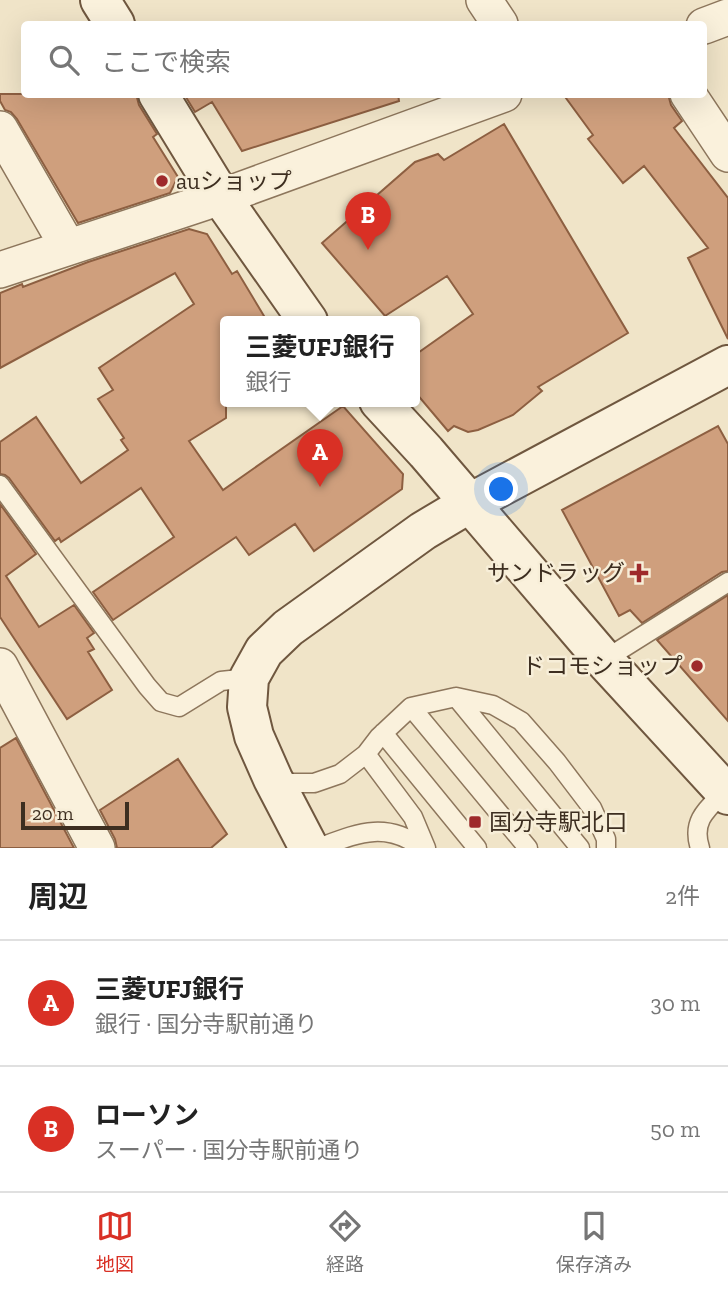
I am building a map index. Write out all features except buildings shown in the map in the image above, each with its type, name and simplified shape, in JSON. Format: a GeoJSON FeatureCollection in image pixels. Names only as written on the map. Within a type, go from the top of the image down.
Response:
{"type":"FeatureCollection","features":[{"type":"Feature","properties":{"kind":"street"},"geometry":{"type":"LineString","coordinates":[[100,0],[113,21]]}},
{"type":"Feature","properties":{"kind":"street"},"geometry":{"type":"LineString","coordinates":[[484,0],[498,21]]}},
{"type":"Feature","properties":{"kind":"street"},"geometry":{"type":"LineString","coordinates":[[707,25],[728,17]]}},
{"type":"Feature","properties":{"kind":"street"},"geometry":{"type":"LineString","coordinates":[[160,98],[221,197],[304,316]]}},
{"type":"Feature","properties":{"kind":"street"},"geometry":{"type":"LineString","coordinates":[[0,270],[221,197],[493,98]]}},
{"type":"Feature","properties":{"kind":"street"},"geometry":{"type":"LineString","coordinates":[[691,98],[728,154]]}},
{"type":"Feature","properties":{"kind":"street"},"geometry":{"type":"LineString","coordinates":[[0,129],[68,247]]}},
{"type":"Feature","properties":{"kind":"street"},"geometry":{"type":"LineString","coordinates":[[309,848],[254,736],[247,707],[249,678],[264,651],[288,628],[423,531],[470,503],[728,365]]}},
{"type":"Feature","properties":{"kind":"street"},"geometry":{"type":"LineString","coordinates":[[384,407],[604,660],[726,793]]}},
{"type":"Feature","properties":{"kind":"street"},"geometry":{"type":"LineString","coordinates":[[0,666],[97,848]]}},
{"type":"Feature","properties":{"kind":"lane"},"geometry":{"type":"LineString","coordinates":[[0,485],[146,686],[161,702],[178,706],[221,681],[249,678]]}},
{"type":"Feature","properties":{"kind":"lane"},"geometry":{"type":"LineString","coordinates":[[604,660],[728,582]]}},
{"type":"Feature","properties":{"kind":"lane"},"geometry":{"type":"LineString","coordinates":[[273,779],[288,783],[314,783],[340,774],[366,754],[383,733],[411,707],[456,697],[493,705],[521,721],[592,808],[606,839],[606,848]]}},
{"type":"Feature","properties":{"kind":"lane"},"geometry":{"type":"LineString","coordinates":[[456,697],[580,848]]}},
{"type":"Feature","properties":{"kind":"lane"},"geometry":{"type":"LineString","coordinates":[[411,707],[528,848]]}},
{"type":"Feature","properties":{"kind":"lane"},"geometry":{"type":"LineString","coordinates":[[383,733],[477,848]]}},
{"type":"Feature","properties":{"kind":"lane"},"geometry":{"type":"LineString","coordinates":[[366,754],[413,817],[424,848]]}},
{"type":"Feature","properties":{"kind":"lane"},"geometry":{"type":"LineString","coordinates":[[700,848],[697,838],[701,815],[726,793]]}},
{"type":"Feature","properties":{"kind":"lane"},"geometry":{"type":"LineString","coordinates":[[318,848],[371,831],[398,834],[424,848]]}},
{"type":"Feature","properties":{"kind":"place","name":"auショップ"},"geometry":{"type":"Point","coordinates":[162,181]}},
{"type":"Feature","properties":{"kind":"place","name":"ローソン"},"geometry":{"type":"Point","coordinates":[368,250]}},
{"type":"Feature","properties":{"kind":"place","name":"三菱UFJ銀行"},"geometry":{"type":"Point","coordinates":[320,487]}},
{"type":"Feature","properties":{"kind":"place","name":"サンドラッグ"},"geometry":{"type":"Point","coordinates":[639,573]}},
{"type":"Feature","properties":{"kind":"place","name":"ドコモショップ"},"geometry":{"type":"Point","coordinates":[697,666]}},
{"type":"Feature","properties":{"kind":"place","name":"国分寺駅北口"},"geometry":{"type":"Point","coordinates":[475,822]}}]}
